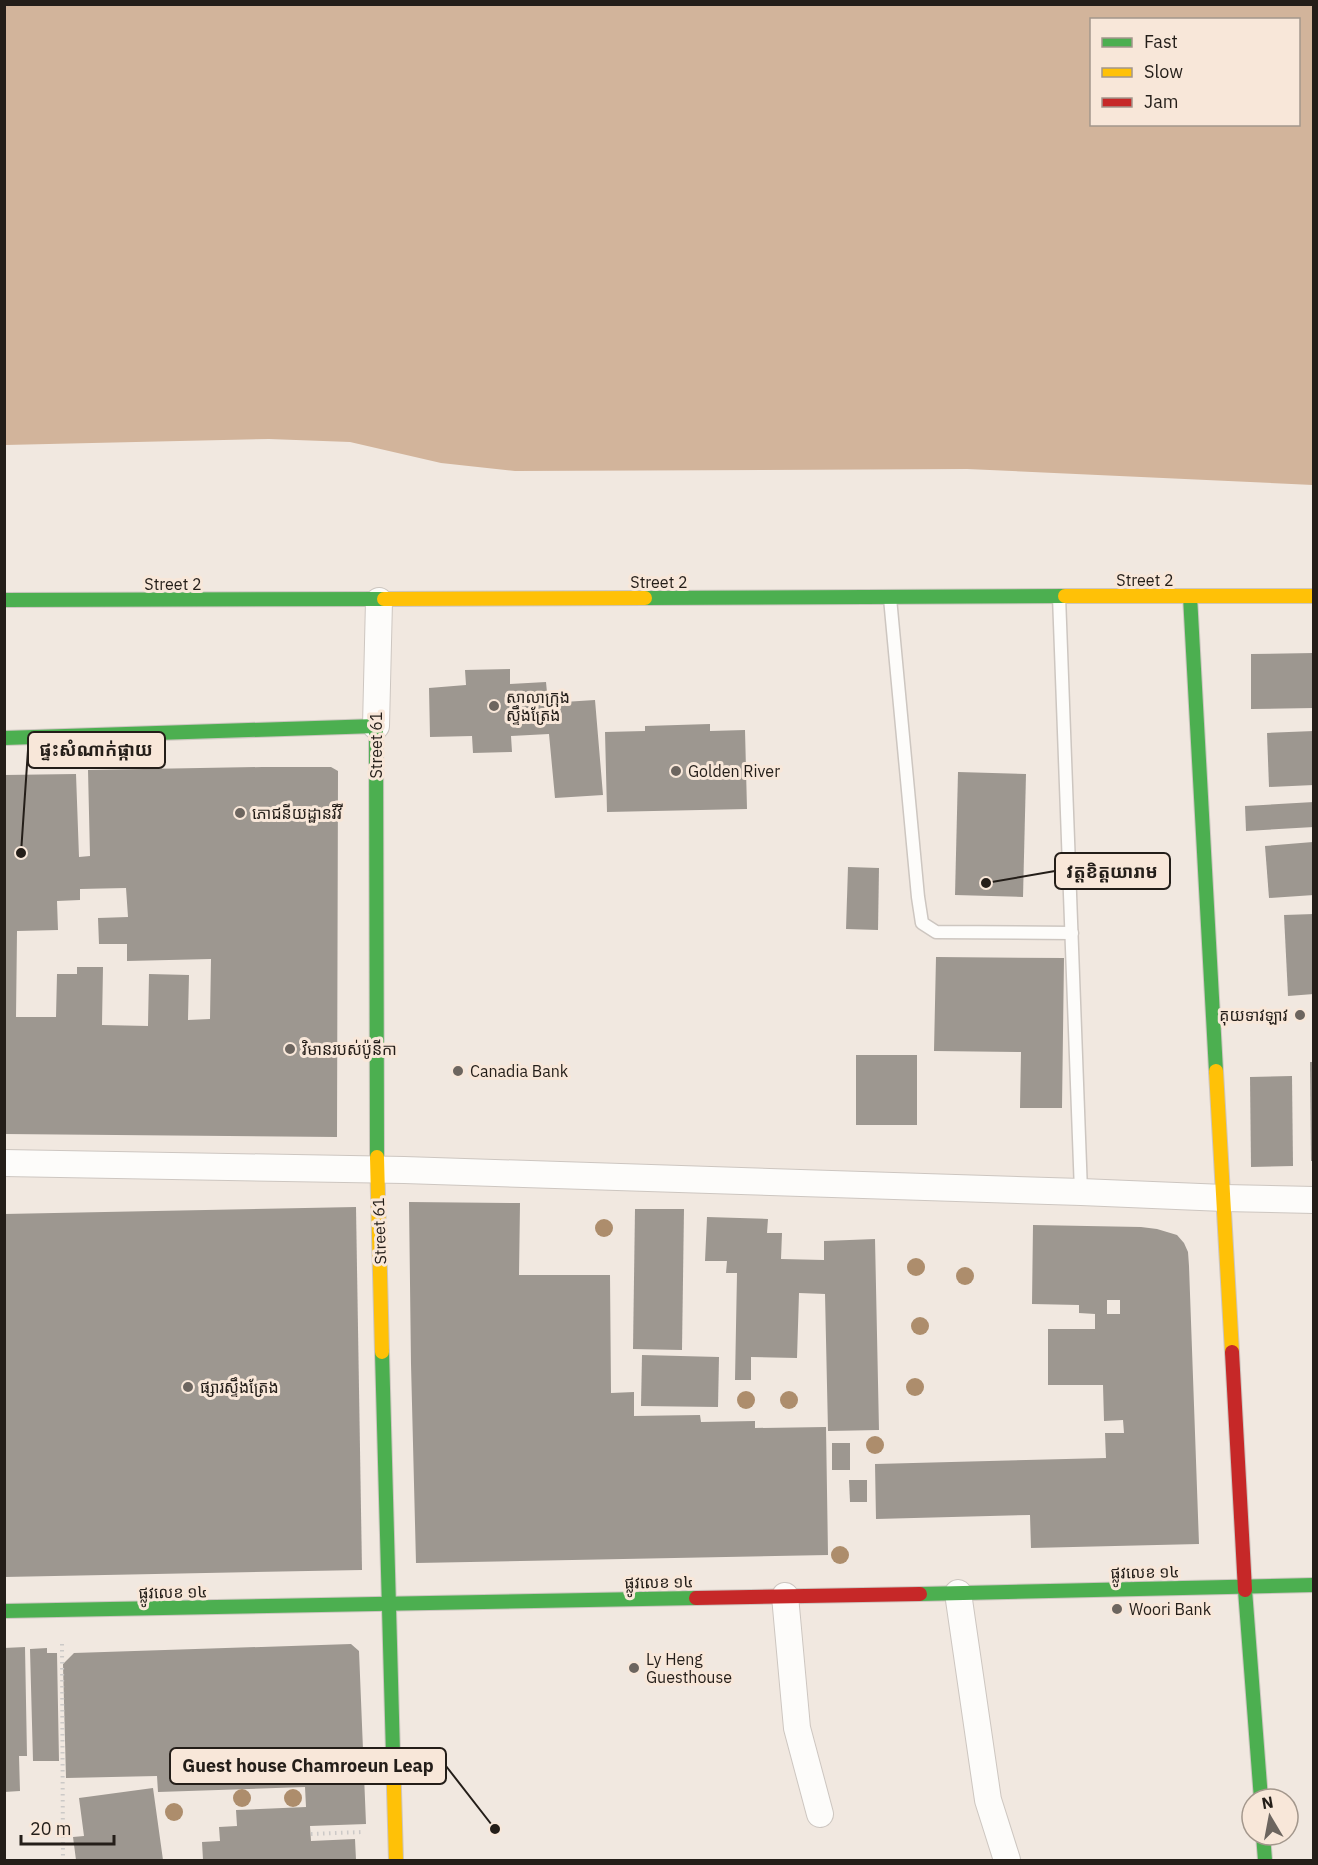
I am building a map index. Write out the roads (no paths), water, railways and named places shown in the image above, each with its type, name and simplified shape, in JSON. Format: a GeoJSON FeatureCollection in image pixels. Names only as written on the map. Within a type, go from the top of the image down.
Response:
{"type":"FeatureCollection","features":[{"type":"Feature","properties":{"kind":"street"},"geometry":{"type":"LineString","coordinates":[[1190,596],[1245,1586],[1260,1787]]}},
{"type":"Feature","properties":{"kind":"street","name":"Street 2"},"geometry":{"type":"LineString","coordinates":[[4,600],[380,601],[1314,596]]}},
{"type":"Feature","properties":{"kind":"street","name":"Street 61"},"geometry":{"type":"LineString","coordinates":[[380,601],[376,726],[377,1170],[396,1860]]}},
{"type":"Feature","properties":{"kind":"street"},"geometry":{"type":"LineString","coordinates":[[4,738],[376,726]]}},
{"type":"Feature","properties":{"kind":"street"},"geometry":{"type":"LineString","coordinates":[[4,1163],[377,1170],[1314,1200]]}},
{"type":"Feature","properties":{"kind":"street","name":"ផ្លូវលេខ ១៤"},"geometry":{"type":"LineString","coordinates":[[4,1611],[1314,1585]]}},
{"type":"Feature","properties":{"kind":"street"},"geometry":{"type":"LineString","coordinates":[[957,1593],[988,1800],[1007,1860]]}},
{"type":"Feature","properties":{"kind":"street"},"geometry":{"type":"LineString","coordinates":[[786,1596],[797,1728],[820,1814]]}},
{"type":"Feature","properties":{"kind":"lane"},"geometry":{"type":"LineString","coordinates":[[1059,596],[1081,1192]]}},
{"type":"Feature","properties":{"kind":"lane"},"geometry":{"type":"LineString","coordinates":[[890,597],[922,923],[936,932],[1072,933]]}},
{"type":"Feature","properties":{"kind":"place","name":"សាលាក្រុង ស្ទឹងត្រែង"},"geometry":{"type":"Point","coordinates":[494,706]}},
{"type":"Feature","properties":{"kind":"place","name":"Golden River"},"geometry":{"type":"Point","coordinates":[676,771]}},
{"type":"Feature","properties":{"kind":"place","name":"ភោជនីយដ្ឋានវីវី"},"geometry":{"type":"Point","coordinates":[240,813]}},
{"type":"Feature","properties":{"kind":"place","name":"ផ្ទះសំណាក់ផ្កាយ"},"geometry":{"type":"Point","coordinates":[21,853]}},
{"type":"Feature","properties":{"kind":"place","name":"វត្តខិត្តយារាម"},"geometry":{"type":"Point","coordinates":[986,883]}},
{"type":"Feature","properties":{"kind":"place","name":"គុយទាវឡាវ"},"geometry":{"type":"Point","coordinates":[1300,1015]}},
{"type":"Feature","properties":{"kind":"place","name":"វិមានរបស់ប៉ូនីកា"},"geometry":{"type":"Point","coordinates":[290,1049]}},
{"type":"Feature","properties":{"kind":"place","name":"Canadia Bank"},"geometry":{"type":"Point","coordinates":[458,1071]}},
{"type":"Feature","properties":{"kind":"place","name":"ផ្សារស្ទឹងត្រែង"},"geometry":{"type":"Point","coordinates":[188,1387]}},
{"type":"Feature","properties":{"kind":"place","name":"Woori Bank"},"geometry":{"type":"Point","coordinates":[1117,1609]}},
{"type":"Feature","properties":{"kind":"place","name":"Ly Heng Guesthouse"},"geometry":{"type":"Point","coordinates":[634,1668]}},
{"type":"Feature","properties":{"kind":"place","name":"Guest house Chamroeun Leap"},"geometry":{"type":"Point","coordinates":[495,1829]}}]}
